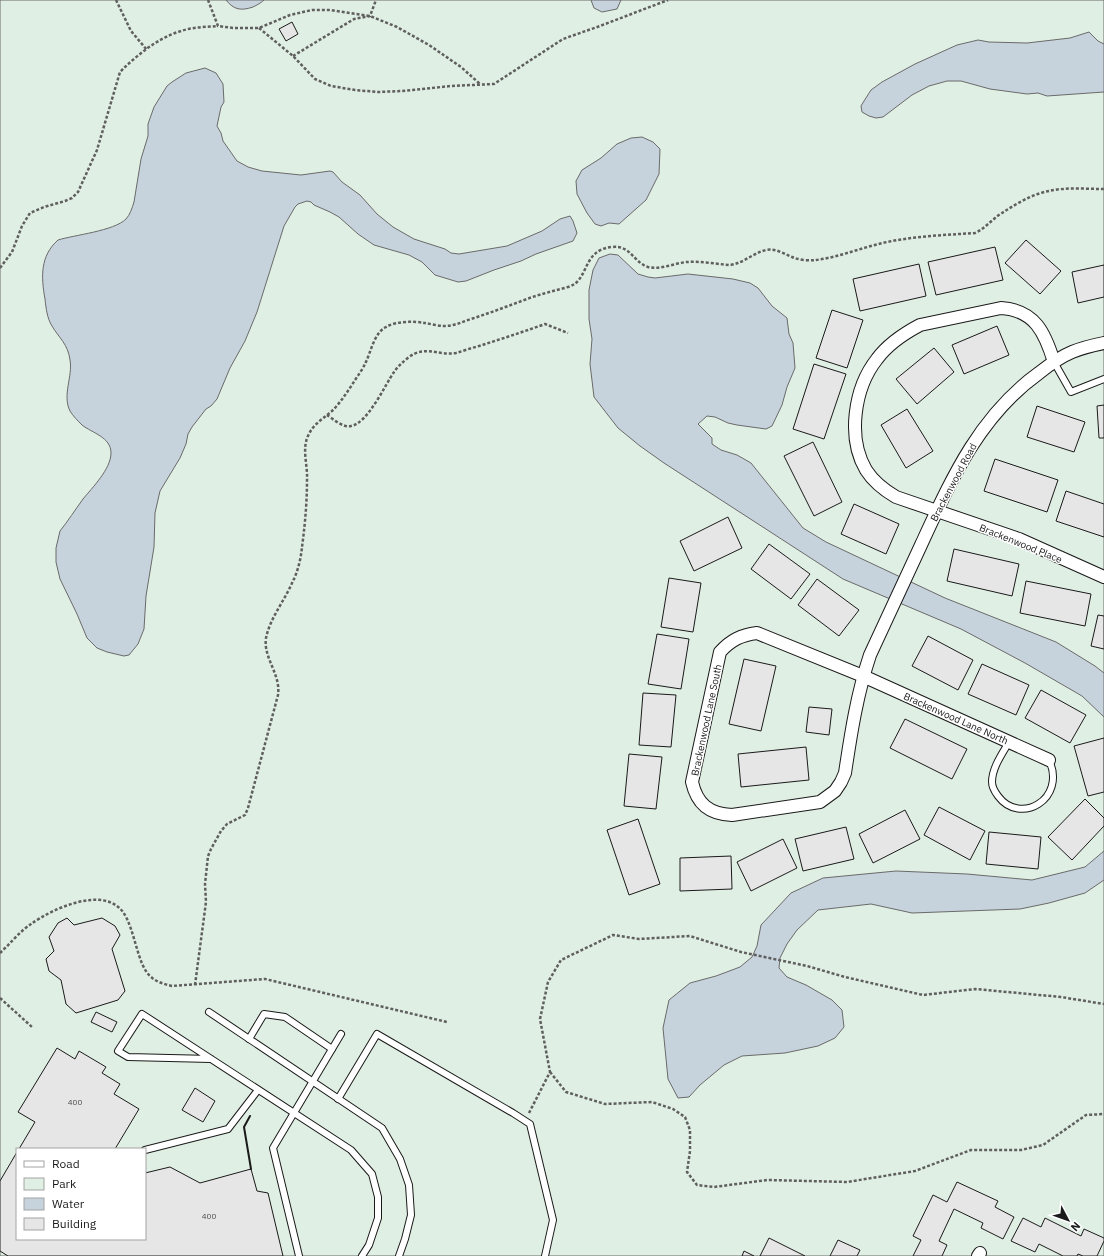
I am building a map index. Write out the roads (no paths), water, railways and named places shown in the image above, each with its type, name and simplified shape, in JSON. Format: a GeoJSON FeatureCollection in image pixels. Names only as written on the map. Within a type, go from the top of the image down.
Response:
{"type":"FeatureCollection","features":[{"type":"Feature","properties":{"kind":"street","name":"Brackenwood Place"},"geometry":{"type":"LineString","coordinates":[[1054,362],[1048,341],[1037,324],[1029,317],[1010,308],[1001,308],[920,325],[891,343],[876,360],[865,379],[861,389],[857,410],[855,431],[856,444],[862,462],[872,478],[886,491],[904,500],[1019,539],[1104,577]]}},
{"type":"Feature","properties":{"kind":"street","name":"Brackenwood Road"},"geometry":{"type":"LineString","coordinates":[[863,676],[870,655],[937,511],[966,455],[990,419],[1012,395],[1054,362],[1072,352],[1104,342]]}},
{"type":"Feature","properties":{"kind":"street","name":"Brackenwood Lane South"},"geometry":{"type":"LineString","coordinates":[[757,633],[863,676],[855,710],[844,773],[841,782],[835,791],[828,797],[820,802],[732,815],[723,815],[714,812],[698,799],[692,782],[720,652],[736,638],[746,634],[757,633]]}},
{"type":"Feature","properties":{"kind":"street","name":"Brackenwood Lane North"},"geometry":{"type":"LineString","coordinates":[[863,676],[1049,760]]}},
{"type":"Feature","properties":{"kind":"lane"},"geometry":{"type":"LineString","coordinates":[[1054,362],[1071,392],[1104,379]]}},
{"type":"Feature","properties":{"kind":"lane"},"geometry":{"type":"LineString","coordinates":[[1008,742],[994,770],[992,783],[994,791],[1001,800],[1014,808],[1024,809],[1035,806],[1047,797],[1053,784],[1053,770],[1049,760]]}},
{"type":"Feature","properties":{"kind":"lane"},"geometry":{"type":"LineString","coordinates":[[209,1012],[382,1128],[400,1159],[409,1185],[410,1215],[405,1240],[399,1256]]}},
{"type":"Feature","properties":{"kind":"lane"},"geometry":{"type":"LineString","coordinates":[[211,1059],[128,1057],[118,1051],[142,1014],[351,1150],[372,1174],[378,1197],[378,1218],[369,1245],[362,1256]]}},
{"type":"Feature","properties":{"kind":"lane"},"geometry":{"type":"LineString","coordinates":[[249,1039],[264,1014],[285,1018],[332,1049]]}},
{"type":"Feature","properties":{"kind":"lane"},"geometry":{"type":"LineString","coordinates":[[299,1256],[273,1148],[341,1034]]}},
{"type":"Feature","properties":{"kind":"lane"},"geometry":{"type":"LineString","coordinates":[[338,1099],[377,1034],[530,1124],[553,1220],[545,1256]]}},
{"type":"Feature","properties":{"kind":"lane"},"geometry":{"type":"LineString","coordinates":[[146,1150],[228,1129],[258,1090]]}},
{"type":"Feature","properties":{"kind":"water"},"geometry":{"type":"Polygon","coordinates":[[[226,0],[264,0],[253,7],[238,9],[226,0]]]}},
{"type":"Feature","properties":{"kind":"water"},"geometry":{"type":"Polygon","coordinates":[[[591,0],[621,0],[617,9],[602,12],[594,8],[591,0]]]}},
{"type":"Feature","properties":{"kind":"water"},"geometry":{"type":"Polygon","coordinates":[[[1089,32],[1098,41],[1104,44],[1104,92],[1047,96],[1038,93],[1027,94],[990,89],[961,81],[947,81],[929,86],[912,95],[883,117],[876,118],[862,112],[861,106],[871,90],[882,82],[915,64],[957,45],[978,40],[989,42],[1027,43],[1070,38],[1089,32]]]}},
{"type":"Feature","properties":{"kind":"water"},"geometry":{"type":"Polygon","coordinates":[[[205,68],[216,73],[223,84],[224,102],[221,107],[217,126],[223,141],[237,161],[248,167],[262,171],[301,175],[330,171],[333,172],[342,182],[360,195],[377,214],[393,227],[414,239],[445,249],[451,253],[459,254],[507,246],[542,231],[560,219],[570,216],[577,233],[573,241],[466,281],[458,282],[435,275],[422,262],[409,255],[374,245],[358,234],[339,217],[314,205],[311,202],[307,201],[298,204],[284,226],[257,312],[245,341],[230,368],[217,399],[206,409],[192,427],[188,434],[186,444],[180,458],[160,491],[155,513],[154,547],[146,596],[144,629],[138,644],[129,655],[124,656],[97,648],[87,638],[60,579],[56,562],[56,548],[60,531],[105,472],[111,453],[108,443],[100,436],[82,425],[70,411],[67,399],[71,366],[69,354],[65,345],[50,323],[46,309],[43,267],[48,253],[58,240],[113,227],[126,219],[134,202],[141,159],[148,136],[148,124],[154,107],[167,86],[172,82],[186,73],[205,68]]]}},
{"type":"Feature","properties":{"kind":"water"},"geometry":{"type":"Polygon","coordinates":[[[642,137],[653,142],[660,149],[659,174],[646,200],[619,224],[609,223],[601,226],[595,224],[587,213],[577,194],[576,181],[582,170],[601,158],[617,144],[631,138],[642,137]]]}},
{"type":"Feature","properties":{"kind":"water"},"geometry":{"type":"Polygon","coordinates":[[[610,254],[618,255],[638,274],[648,277],[655,278],[688,274],[733,279],[750,283],[758,288],[772,306],[787,318],[789,334],[793,343],[795,368],[787,387],[782,405],[772,426],[766,429],[737,425],[715,417],[707,416],[698,424],[712,438],[712,444],[721,450],[737,455],[751,463],[803,528],[826,542],[945,598],[1056,642],[1095,666],[1104,673],[1104,717],[1082,696],[1025,663],[961,629],[843,579],[664,463],[618,428],[594,397],[590,364],[592,339],[589,319],[589,290],[593,270],[599,258],[610,254]]]}},
{"type":"Feature","properties":{"kind":"water"},"geometry":{"type":"Polygon","coordinates":[[[1104,851],[1104,880],[1085,893],[1020,909],[912,913],[871,904],[818,910],[797,930],[787,944],[780,958],[779,968],[787,977],[806,985],[832,1000],[842,1010],[844,1027],[835,1038],[818,1046],[785,1053],[742,1056],[724,1065],[700,1085],[689,1097],[678,1098],[668,1079],[663,1028],[669,1000],[690,983],[716,976],[740,967],[752,957],[757,946],[761,925],[791,893],[823,878],[896,871],[967,874],[1032,880],[1085,867],[1104,851]]]}}]}
